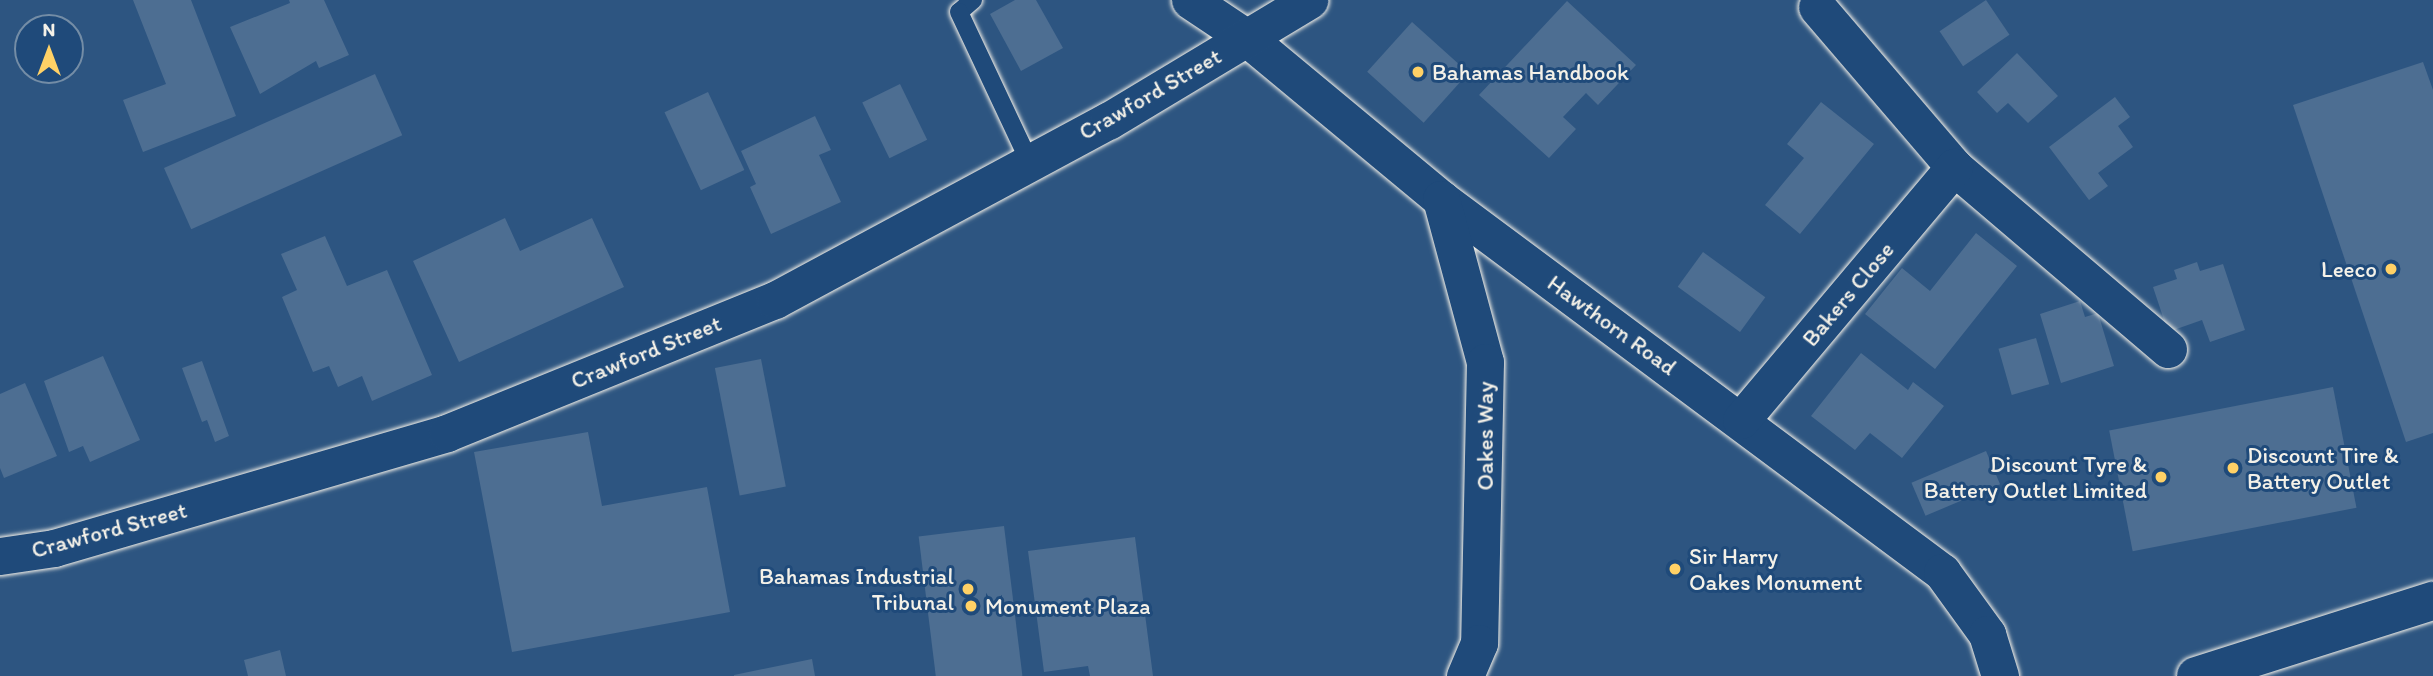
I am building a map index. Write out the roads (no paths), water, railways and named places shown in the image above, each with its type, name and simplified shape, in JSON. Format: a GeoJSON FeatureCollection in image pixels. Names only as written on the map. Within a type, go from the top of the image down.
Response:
{"type":"FeatureCollection","features":[{"type":"Feature","properties":{"kind":"main road"},"geometry":{"type":"LineString","coordinates":[[2196,676],[2433,601]]}},
{"type":"Feature","properties":{"kind":"street","name":"Hawthorn Road"},"geometry":{"type":"LineString","coordinates":[[1190,0],[1247,38],[1441,199],[1942,572],[1987,634],[2000,676]]}},
{"type":"Feature","properties":{"kind":"street","name":"Crawford Street"},"geometry":{"type":"LineString","coordinates":[[0,556],[54,548],[447,433],[775,300],[1030,163],[1309,0]]}},
{"type":"Feature","properties":{"kind":"street"},"geometry":{"type":"LineString","coordinates":[[1817,7],[1954,167],[2168,349]]}},
{"type":"Feature","properties":{"kind":"street","name":"Bakers Close"},"geometry":{"type":"LineString","coordinates":[[1741,420],[1954,167]]}},
{"type":"Feature","properties":{"kind":"street","name":"Oakes Way"},"geometry":{"type":"LineString","coordinates":[[1441,199],[1485,362],[1480,630],[1459,673]]}},
{"type":"Feature","properties":{"kind":"lane"},"geometry":{"type":"LineString","coordinates":[[973,0],[959,12],[1030,163]]}},
{"type":"Feature","properties":{"kind":"place","name":"Bahamas Handbook"},"geometry":{"type":"Point","coordinates":[1418,72]}},
{"type":"Feature","properties":{"kind":"place","name":"Leeco"},"geometry":{"type":"Point","coordinates":[2391,269]}},
{"type":"Feature","properties":{"kind":"place","name":"Discount Tire & Battery Outlet"},"geometry":{"type":"Point","coordinates":[2233,468]}},
{"type":"Feature","properties":{"kind":"place","name":"Discount Tyre & Battery Outlet Limited"},"geometry":{"type":"Point","coordinates":[2161,477]}},
{"type":"Feature","properties":{"kind":"place","name":"Sir Harry Oakes Monument"},"geometry":{"type":"Point","coordinates":[1675,569]}},
{"type":"Feature","properties":{"kind":"place","name":"Bahamas Industrial Tribunal"},"geometry":{"type":"Point","coordinates":[968,589]}},
{"type":"Feature","properties":{"kind":"place","name":"Monument Plaza"},"geometry":{"type":"Point","coordinates":[971,606]}}]}
